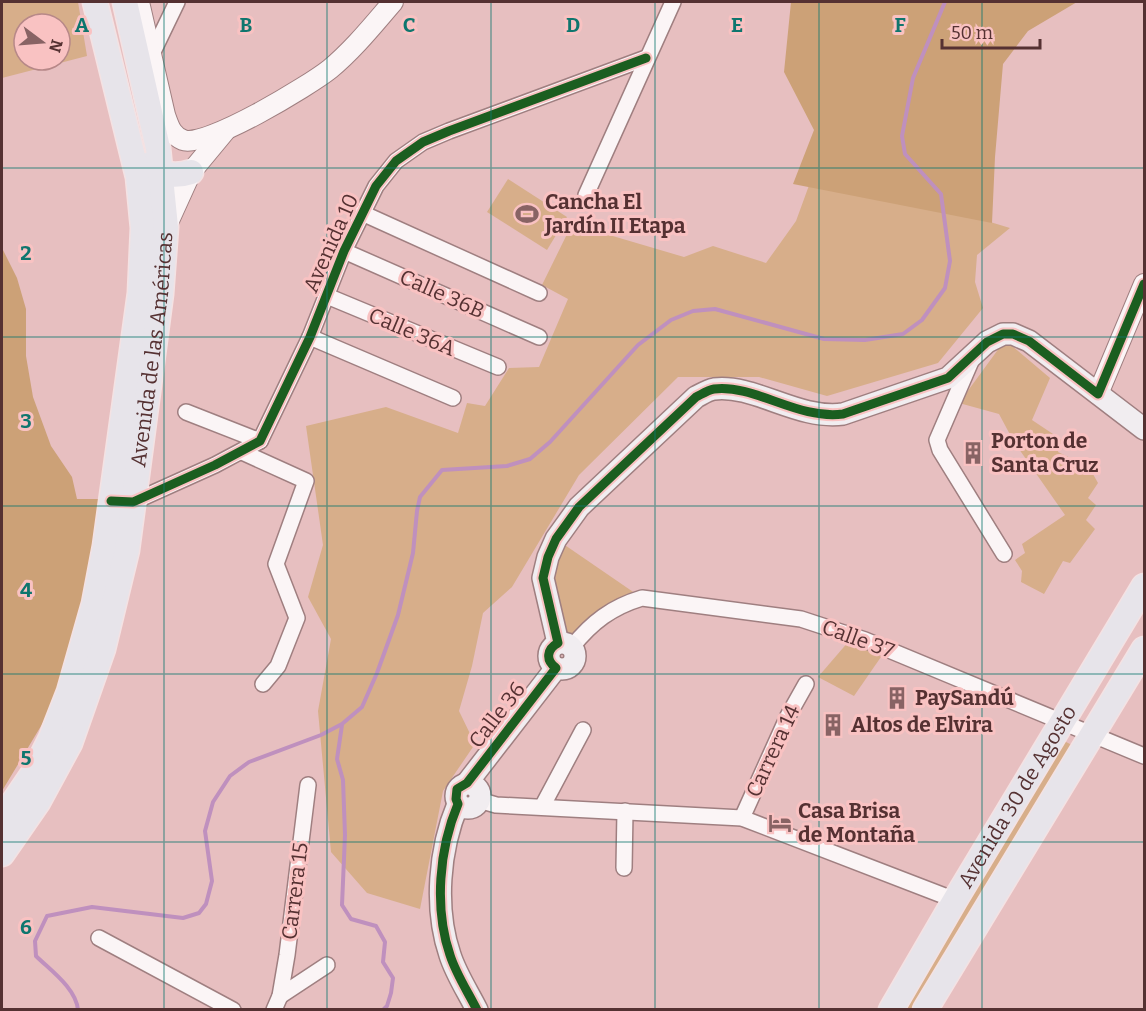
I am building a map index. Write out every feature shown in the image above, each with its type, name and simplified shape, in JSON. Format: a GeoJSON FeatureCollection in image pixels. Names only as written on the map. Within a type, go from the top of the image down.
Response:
{"type":"FeatureCollection","features":[{"type":"Feature","properties":{"kind":"main road","name":"Avenida de las Américas"},"geometry":{"type":"LineString","coordinates":[[2,854],[51,779],[70,743],[88,695],[115,604],[127,550],[122,502],[140,293],[143,228],[138,177],[95,2]]}},
{"type":"Feature","properties":{"kind":"main road","name":"Avenida de las Américas"},"geometry":{"type":"LineString","coordinates":[[2,819],[34,772],[51,738],[69,692],[122,502],[161,294],[166,227],[158,148],[125,2]]}},
{"type":"Feature","properties":{"kind":"main road"},"geometry":{"type":"LineString","coordinates":[[116,86],[128,103],[141,154],[149,166],[160,172],[174,175],[191,172]]}},
{"type":"Feature","properties":{"kind":"main road"},"geometry":{"type":"LineString","coordinates":[[565,645],[543,578],[548,557],[556,539],[579,507],[696,397],[712,389],[729,389],[752,394],[792,409],[831,416],[843,414],[948,378],[987,342],[1003,334],[1013,334],[1029,341],[1144,429]]}},
{"type":"Feature","properties":{"kind":"main road","name":"Avenida 30 de Agosto"},"geometry":{"type":"LineString","coordinates":[[891,1010],[1144,586]]}},
{"type":"Feature","properties":{"kind":"main road","name":"Calle 36"},"geometry":{"type":"LineString","coordinates":[[477,1010],[450,956],[445,936],[440,884],[445,842],[458,804],[457,789],[473,792],[556,668],[567,668],[571,665],[576,656],[565,645]]}},
{"type":"Feature","properties":{"kind":"main road","name":"Avenida 30 de Agosto"},"geometry":{"type":"LineString","coordinates":[[925,1010],[1144,649]]}},
{"type":"Feature","properties":{"kind":"street"},"geometry":{"type":"LineString","coordinates":[[139,2],[165,115],[172,133],[184,140],[194,141],[227,129],[315,81],[359,42],[393,2]]}},
{"type":"Feature","properties":{"kind":"street"},"geometry":{"type":"LineString","coordinates":[[143,79],[151,53],[177,2]]}},
{"type":"Feature","properties":{"kind":"street"},"geometry":{"type":"LineString","coordinates":[[586,195],[673,2]]}},
{"type":"Feature","properties":{"kind":"street","name":"Avenida 10"},"geometry":{"type":"LineString","coordinates":[[260,441],[310,337],[344,251],[362,213],[376,186],[396,162],[423,142],[646,58]]}},
{"type":"Feature","properties":{"kind":"street"},"geometry":{"type":"LineString","coordinates":[[166,227],[191,172],[227,129]]}},
{"type":"Feature","properties":{"kind":"street"},"geometry":{"type":"LineString","coordinates":[[362,213],[539,293]]}},
{"type":"Feature","properties":{"kind":"street","name":"Calle 36B"},"geometry":{"type":"LineString","coordinates":[[344,251],[539,337]]}},
{"type":"Feature","properties":{"kind":"street"},"geometry":{"type":"LineString","coordinates":[[1098,394],[1144,284]]}},
{"type":"Feature","properties":{"kind":"street","name":"Calle 36A"},"geometry":{"type":"LineString","coordinates":[[327,296],[498,367]]}},
{"type":"Feature","properties":{"kind":"street"},"geometry":{"type":"LineString","coordinates":[[310,337],[453,398]]}},
{"type":"Feature","properties":{"kind":"street"},"geometry":{"type":"LineString","coordinates":[[974,354],[937,440],[940,450],[1004,554]]}},
{"type":"Feature","properties":{"kind":"street"},"geometry":{"type":"LineString","coordinates":[[186,412],[260,441]]}},
{"type":"Feature","properties":{"kind":"street"},"geometry":{"type":"LineString","coordinates":[[122,502],[242,452],[260,441]]}},
{"type":"Feature","properties":{"kind":"street"},"geometry":{"type":"LineString","coordinates":[[242,452],[306,481],[276,564],[297,618],[278,666],[263,684]]}},
{"type":"Feature","properties":{"kind":"street","name":"Calle 37"},"geometry":{"type":"LineString","coordinates":[[565,645],[605,614],[625,603],[642,598],[801,619],[864,640],[1144,756]]}},
{"type":"Feature","properties":{"kind":"street","name":"Carrera 14"},"geometry":{"type":"LineString","coordinates":[[742,818],[788,716],[806,684]]}},
{"type":"Feature","properties":{"kind":"street"},"geometry":{"type":"LineString","coordinates":[[542,807],[583,730]]}},
{"type":"Feature","properties":{"kind":"street","name":"Carrera 15"},"geometry":{"type":"LineString","coordinates":[[277,1003],[287,955],[308,785]]}},
{"type":"Feature","properties":{"kind":"street"},"geometry":{"type":"LineString","coordinates":[[473,792],[496,805],[742,818],[955,900]]}},
{"type":"Feature","properties":{"kind":"street"},"geometry":{"type":"LineString","coordinates":[[624,868],[625,811]]}},
{"type":"Feature","properties":{"kind":"street"},"geometry":{"type":"LineString","coordinates":[[99,938],[233,1010]]}},
{"type":"Feature","properties":{"kind":"street","name":"Carrera 15"},"geometry":{"type":"LineString","coordinates":[[277,1003],[327,965]]}},
{"type":"Feature","properties":{"kind":"shaded area"},"geometry":{"type":"Polygon","coordinates":[[[2,2],[78,2],[87,56],[72,60],[72,12],[12,12],[12,72],[25,72],[2,78],[2,2]]]}},
{"type":"Feature","properties":{"kind":"shaded area"},"geometry":{"type":"Polygon","coordinates":[[[791,2],[1077,2],[1028,31],[1003,64],[992,223],[793,184],[814,130],[784,72],[791,2]]]}},
{"type":"Feature","properties":{"kind":"shaded area"},"geometry":{"type":"Polygon","coordinates":[[[815,169],[1010,228],[977,255],[975,282],[983,308],[938,363],[827,396],[759,377],[678,377],[579,475],[512,587],[483,613],[472,666],[459,711],[475,744],[443,791],[420,909],[367,893],[331,852],[318,711],[331,639],[308,597],[323,545],[306,426],[386,407],[458,433],[467,403],[485,406],[509,368],[539,367],[568,299],[542,285],[572,224],[684,257],[713,246],[766,263],[796,221],[815,169]]]}},
{"type":"Feature","properties":{"kind":"shaded area","name":"Cancha El Jardín II Etapa"},"geometry":{"type":"Polygon","coordinates":[[[508,179],[567,217],[547,250],[487,212],[508,179]]]}},
{"type":"Feature","properties":{"kind":"shaded area"},"geometry":{"type":"Polygon","coordinates":[[[2,248],[17,278],[26,309],[26,356],[33,397],[51,446],[72,477],[77,499],[100,499],[97,531],[75,640],[53,706],[2,791],[2,248]]]}},
{"type":"Feature","properties":{"kind":"shaded area"},"geometry":{"type":"Polygon","coordinates":[[[1005,340],[1050,378],[1032,420],[1062,440],[1058,452],[1089,467],[1098,483],[1088,498],[1096,505],[1086,520],[1095,529],[1070,563],[1063,561],[1044,594],[1021,582],[1022,571],[1015,560],[1025,553],[1022,544],[1065,515],[1014,442],[999,414],[959,403],[1005,340]]]}},
{"type":"Feature","properties":{"kind":"shaded area"},"geometry":{"type":"Polygon","coordinates":[[[556,539],[642,598],[568,644],[548,557],[556,539]]]}},
{"type":"Feature","properties":{"kind":"shaded area"},"geometry":{"type":"Polygon","coordinates":[[[849,641],[883,654],[854,696],[818,677],[849,641]]]}},
{"type":"Feature","properties":{"kind":"shaded area"},"geometry":{"type":"Polygon","coordinates":[[[1062,740],[1074,746],[916,1009],[900,1010],[1062,740]]]}},
{"type":"Feature","properties":{"kind":"waterway"},"geometry":{"type":"LineString","coordinates":[[78,1010],[68,987],[36,956],[35,941],[47,916],[92,907],[183,918],[199,913],[206,904],[212,881],[205,831],[213,802],[230,776],[249,762],[321,735],[342,724],[362,707],[398,615],[413,553],[420,497],[442,470],[507,466],[530,459],[550,442],[638,345],[671,320],[693,311],[715,309],[824,339],[865,340],[903,334],[922,320],[945,288],[950,261],[941,194],[905,154],[902,136],[913,78],[945,2]]}},
{"type":"Feature","properties":{"kind":"waterway"},"geometry":{"type":"LineString","coordinates":[[342,725],[337,759],[343,780],[345,835],[342,905],[351,919],[376,926],[385,942],[383,962],[393,978],[387,1006],[383,1010]]}},
{"type":"Feature","properties":{"kind":"cycle path"},"geometry":{"type":"LineString","coordinates":[[111,501],[133,502],[215,465],[260,441],[310,337],[344,251],[376,186],[396,161],[423,142],[449,131],[646,58]]}},
{"type":"Feature","properties":{"kind":"cycle path"},"geometry":{"type":"LineString","coordinates":[[477,1010],[455,969],[445,937],[440,898],[446,840],[458,804],[457,789],[467,783],[556,668],[550,662],[549,655],[558,643],[543,578],[548,557],[556,539],[579,507],[696,397],[714,389],[745,392],[809,412],[843,414],[948,378],[987,342],[1003,334],[1013,334],[1029,341],[1098,394],[1144,284]]}},
{"type":"Feature","properties":{"kind":"place","name":"Cancha El Jardín II Etapa"},"geometry":{"type":"Point","coordinates":[527,214]}},
{"type":"Feature","properties":{"kind":"place","name":"Porton de Santa Cruz"},"geometry":{"type":"Point","coordinates":[973,453]}},
{"type":"Feature","properties":{"kind":"place","name":"PaySandú"},"geometry":{"type":"Point","coordinates":[897,698]}},
{"type":"Feature","properties":{"kind":"place","name":"Altos de Elvira"},"geometry":{"type":"Point","coordinates":[833,725]}},
{"type":"Feature","properties":{"kind":"place","name":"Casa Brisa de Montaña"},"geometry":{"type":"Point","coordinates":[780,823]}}]}
